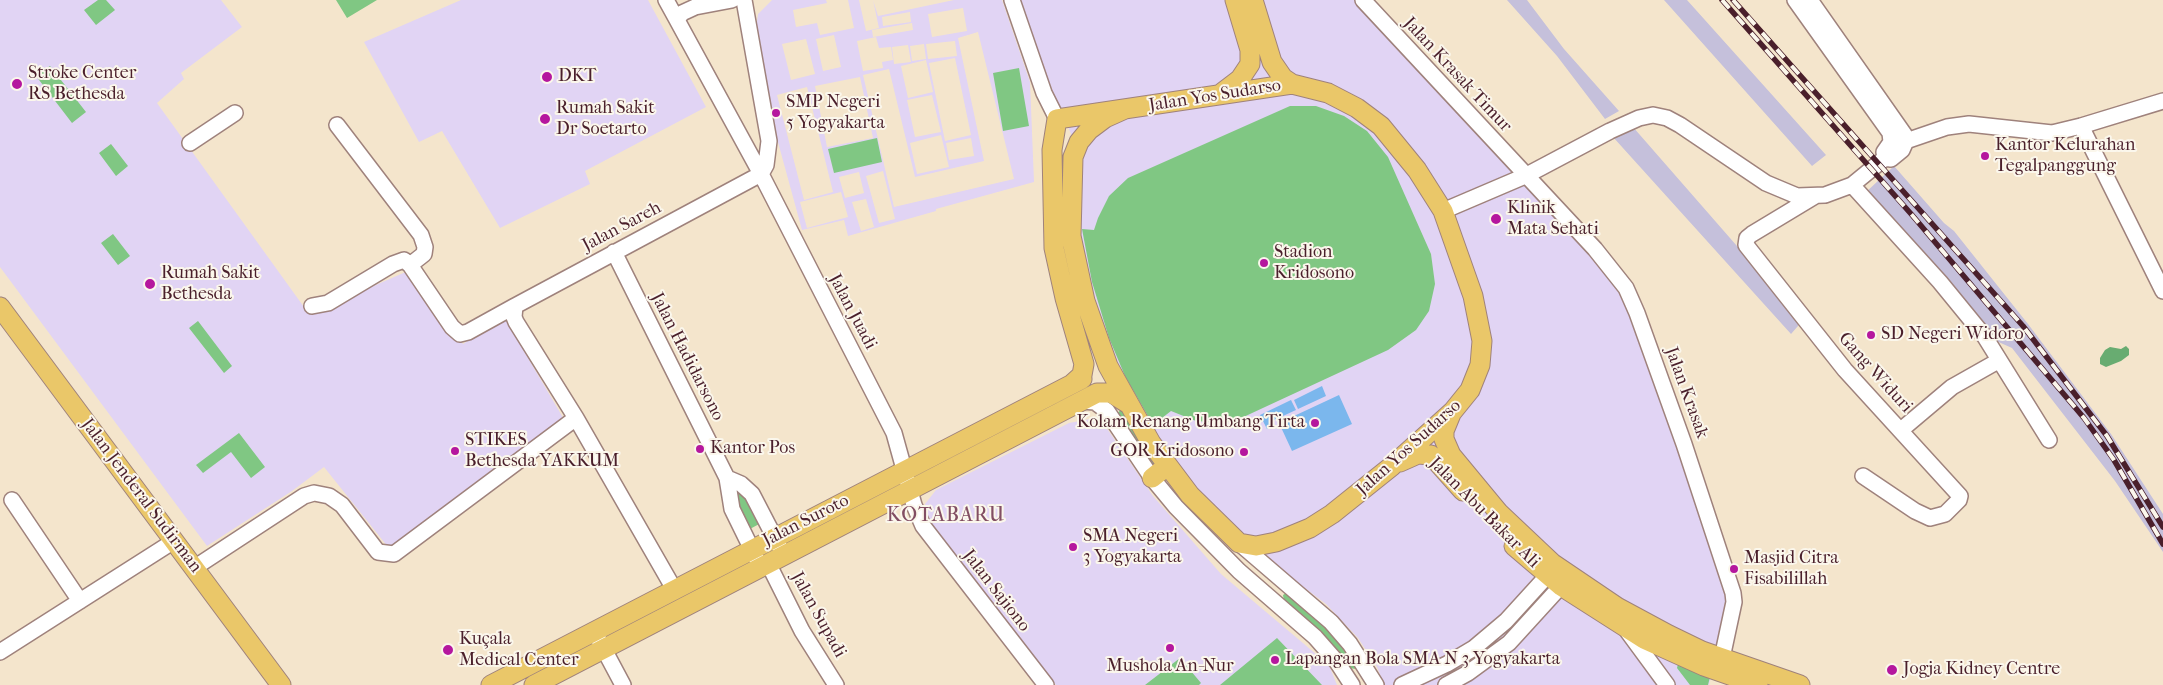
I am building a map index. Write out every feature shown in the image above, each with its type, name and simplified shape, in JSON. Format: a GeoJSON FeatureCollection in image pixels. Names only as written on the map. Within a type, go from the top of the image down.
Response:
{"type":"FeatureCollection","features":[{"type":"Feature","properties":{"kind":"main road"},"geometry":{"type":"LineString","coordinates":[[1218,96],[1240,78],[1250,64],[1250,50],[1235,0]]}},
{"type":"Feature","properties":{"kind":"main road"},"geometry":{"type":"LineString","coordinates":[[1253,0],[1272,62],[1283,78],[1292,84]]}},
{"type":"Feature","properties":{"kind":"main road","name":"Jalan Yos Sudarso"},"geometry":{"type":"LineString","coordinates":[[1057,119],[1292,84],[1328,93],[1369,116],[1405,153],[1443,212],[1473,296],[1482,340],[1482,354],[1476,377],[1470,390],[1453,411],[1392,466],[1332,514],[1310,528],[1267,544],[1256,546],[1239,543]]}},
{"type":"Feature","properties":{"kind":"main road"},"geometry":{"type":"LineString","coordinates":[[1124,110],[1100,121],[1083,136],[1075,149],[1071,167],[1070,211],[1074,258],[1085,302],[1112,376],[1167,466],[1203,509],[1239,543]]}},
{"type":"Feature","properties":{"kind":"main road"},"geometry":{"type":"LineString","coordinates":[[1057,119],[1052,150],[1054,248],[1060,279],[1084,364],[1082,375],[1072,384]]}},
{"type":"Feature","properties":{"kind":"main road","name":"Jalan Jenderal Sudirman"},"geometry":{"type":"LineString","coordinates":[[0,306],[281,685]]}},
{"type":"Feature","properties":{"kind":"main road","name":"Jalan Suroto"},"geometry":{"type":"LineString","coordinates":[[491,685],[1072,384],[1095,370],[1100,356],[1099,343]]}},
{"type":"Feature","properties":{"kind":"main road","name":"Jalan Suroto"},"geometry":{"type":"LineString","coordinates":[[534,685],[1097,393],[1106,392],[1127,403]]}},
{"type":"Feature","properties":{"kind":"main road","name":"Jalan Abu Bakar Ali"},"geometry":{"type":"LineString","coordinates":[[1453,411],[1444,431],[1444,439],[1451,455],[1499,513],[1539,552],[1568,575],[1634,617],[1683,642],[1723,672],[1800,685]]}},
{"type":"Feature","properties":{"kind":"main road","name":"Jalan Abu Bakar Ali"},"geometry":{"type":"LineString","coordinates":[[1392,466],[1418,454],[1436,459],[1489,522],[1554,581],[1623,626],[1660,647],[1758,685]]}},
{"type":"Feature","properties":{"kind":"main road"},"geometry":{"type":"LineString","coordinates":[[1152,478],[1167,466]]}},
{"type":"Feature","properties":{"kind":"street","name":"Jalan Juadi"},"geometry":{"type":"LineString","coordinates":[[666,0],[761,174],[894,433],[910,490]]}},
{"type":"Feature","properties":{"kind":"street"},"geometry":{"type":"LineString","coordinates":[[677,20],[682,12],[694,7],[732,0]]}},
{"type":"Feature","properties":{"kind":"street"},"geometry":{"type":"LineString","coordinates":[[744,0],[769,141],[769,154],[761,174]]}},
{"type":"Feature","properties":{"kind":"street"},"geometry":{"type":"LineString","coordinates":[[1012,0],[1044,93],[1057,119]]}},
{"type":"Feature","properties":{"kind":"street","name":"Jalan Krasak Timur"},"geometry":{"type":"LineString","coordinates":[[1363,0],[1525,176]]}},
{"type":"Feature","properties":{"kind":"street"},"geometry":{"type":"LineString","coordinates":[[1795,0],[1890,133],[1891,142],[1884,152],[1885,158]]}},
{"type":"Feature","properties":{"kind":"street"},"geometry":{"type":"LineString","coordinates":[[1443,212],[1525,176],[1610,131],[1639,118],[1652,115],[1667,118],[1680,125],[1777,189],[1797,196],[1815,196],[1852,185],[1885,158],[1892,159],[1905,146],[1906,141],[1902,129],[1810,0]]}},
{"type":"Feature","properties":{"kind":"street"},"geometry":{"type":"LineString","coordinates":[[1906,141],[1947,127],[1969,124],[2052,133],[2163,101]]}},
{"type":"Feature","properties":{"kind":"street"},"geometry":{"type":"LineString","coordinates":[[190,143],[235,113]]}},
{"type":"Feature","properties":{"kind":"street"},"geometry":{"type":"LineString","coordinates":[[312,306],[328,303],[393,264],[404,260],[410,265],[424,254],[425,247],[421,236],[337,125]]}},
{"type":"Feature","properties":{"kind":"street"},"geometry":{"type":"LineString","coordinates":[[2081,126],[2158,263],[2163,291]]}},
{"type":"Feature","properties":{"kind":"street","name":"Jalan Sareh"},"geometry":{"type":"LineString","coordinates":[[410,265],[452,327],[460,334],[468,332],[761,174]]}},
{"type":"Feature","properties":{"kind":"street","name":"Jalan Krasak"},"geometry":{"type":"LineString","coordinates":[[1525,176],[1608,264],[1626,288],[1634,305],[1684,444],[1733,593],[1734,602],[1723,672]]}},
{"type":"Feature","properties":{"kind":"street"},"geometry":{"type":"LineString","coordinates":[[1852,185],[1940,282],[1985,337],[1998,361],[2049,440]]}},
{"type":"Feature","properties":{"kind":"street","name":"Gang Widuri"},"geometry":{"type":"LineString","coordinates":[[1815,196],[1752,234],[1747,238],[1746,245],[1845,370],[1958,492],[1959,500],[1942,516],[1930,518],[1915,511],[1864,476]]}},
{"type":"Feature","properties":{"kind":"street","name":"Jalan Hadidarsono"},"geometry":{"type":"LineString","coordinates":[[614,252],[728,478],[732,509],[752,549],[771,561]]}},
{"type":"Feature","properties":{"kind":"street"},"geometry":{"type":"LineString","coordinates":[[515,306],[514,317],[516,322],[576,418],[674,589]]}},
{"type":"Feature","properties":{"kind":"street"},"geometry":{"type":"LineString","coordinates":[[1901,430],[1952,387],[1998,361]]}},
{"type":"Feature","properties":{"kind":"street"},"geometry":{"type":"LineString","coordinates":[[1082,401],[1095,402],[1107,411],[1152,478],[1204,537],[1321,643],[1352,685]]}},
{"type":"Feature","properties":{"kind":"street"},"geometry":{"type":"LineString","coordinates":[[194,568],[304,496],[314,493],[329,496],[342,505],[378,552],[394,554],[576,418]]}},
{"type":"Feature","properties":{"kind":"street"},"geometry":{"type":"LineString","coordinates":[[728,478],[741,484],[752,494],[775,537],[771,561]]}},
{"type":"Feature","properties":{"kind":"street","name":"Jalan Sajiono"},"geometry":{"type":"LineString","coordinates":[[910,490],[918,516],[928,536],[1046,685]]}},
{"type":"Feature","properties":{"kind":"street"},"geometry":{"type":"LineString","coordinates":[[12,500],[80,601]]}},
{"type":"Feature","properties":{"kind":"street"},"geometry":{"type":"LineString","coordinates":[[0,652],[174,541]]}},
{"type":"Feature","properties":{"kind":"street"},"geometry":{"type":"LineString","coordinates":[[1239,543],[1331,622],[1350,644],[1376,685]]}},
{"type":"Feature","properties":{"kind":"street","name":"Jalan Supadi"},"geometry":{"type":"LineString","coordinates":[[771,561],[802,631],[836,685]]}},
{"type":"Feature","properties":{"kind":"street"},"geometry":{"type":"LineString","coordinates":[[1402,685],[1448,664],[1474,648],[1554,581]]}},
{"type":"Feature","properties":{"kind":"street"},"geometry":{"type":"LineString","coordinates":[[1446,685],[1484,662],[1519,633],[1554,581]]}},
{"type":"Feature","properties":{"kind":"street"},"geometry":{"type":"LineString","coordinates":[[1623,626],[1667,685]]}},
{"type":"Feature","properties":{"kind":"street"},"geometry":{"type":"LineString","coordinates":[[594,631],[623,685]]}},
{"type":"Feature","properties":{"kind":"street"},"geometry":{"type":"LineString","coordinates":[[1474,648],[1484,662]]}},
{"type":"Feature","properties":{"kind":"shaded area","name":"Rumah Sakit Bethesda"},"geometry":{"type":"Polygon","coordinates":[[[0,0],[221,0],[242,27],[181,73],[184,79],[157,103],[309,314],[408,271],[463,344],[504,317],[565,421],[392,552],[324,467],[292,491],[207,546],[0,267],[0,0]]]}},
{"type":"Feature","properties":{"kind":"shaded area","name":"Rumah Sakit Dr Soetarto"},"geometry":{"type":"Polygon","coordinates":[[[461,0],[648,0],[706,107],[585,171],[590,184],[500,228],[442,131],[419,142],[364,42],[461,0]]]}},
{"type":"Feature","properties":{"kind":"shaded area","name":"SMP Negeri 5 Yogyakarta"},"geometry":{"type":"Polygon","coordinates":[[[772,0],[826,0],[827,3],[793,10],[796,27],[817,23],[820,35],[854,28],[848,0],[859,0],[866,31],[879,28],[873,0],[878,16],[954,0],[1002,0],[1030,82],[1034,182],[848,236],[844,220],[802,230],[764,91],[755,37],[758,14],[772,0]],[[963,8],[928,14],[932,37],[967,31],[963,8]],[[910,12],[882,17],[883,26],[911,22],[910,12]],[[912,23],[872,30],[873,37],[913,30],[912,23]],[[978,32],[958,38],[984,161],[915,177],[889,69],[863,75],[894,207],[1014,179],[978,32]],[[834,35],[816,39],[823,71],[841,67],[834,35]],[[876,37],[857,41],[863,71],[883,68],[882,62],[893,60],[891,47],[879,48],[876,37]],[[806,39],[782,44],[791,80],[815,74],[806,39]],[[955,41],[926,44],[928,59],[957,56],[955,41]],[[924,44],[910,46],[912,61],[926,59],[924,44]],[[908,45],[892,47],[894,64],[911,62],[908,45]],[[955,58],[929,63],[945,141],[971,135],[955,58]],[[926,60],[901,66],[908,98],[933,92],[926,60]],[[860,77],[815,86],[827,147],[873,138],[860,77]],[[807,87],[777,95],[804,200],[833,192],[807,87]],[[932,95],[907,100],[915,137],[941,132],[932,95]],[[941,135],[910,143],[917,174],[949,167],[941,135]],[[971,138],[946,143],[949,160],[974,156],[971,138]],[[883,171],[866,176],[879,223],[895,219],[883,171]],[[859,172],[839,177],[845,198],[864,193],[859,172]],[[841,192],[800,202],[807,228],[848,217],[841,192]],[[866,199],[852,202],[861,231],[874,227],[866,199]]]}},
{"type":"Feature","properties":{"kind":"shaded area"},"geometry":{"type":"Polygon","coordinates":[[[1014,0],[1356,0],[1595,250],[1632,309],[1726,594],[1720,641],[1709,685],[1384,685],[1377,667],[1358,638],[1326,604],[1294,580],[1212,508],[1186,479],[1149,423],[1116,363],[1085,266],[1079,225],[1080,173],[1083,162],[1014,0]]]}},
{"type":"Feature","properties":{"kind":"shaded area"},"geometry":{"type":"Polygon","coordinates":[[[1507,0],[1527,0],[1564,49],[1619,111],[1605,119],[1557,56],[1507,0]]]}},
{"type":"Feature","properties":{"kind":"shaded area"},"geometry":{"type":"Polygon","coordinates":[[[1664,0],[1687,0],[1826,155],[1812,166],[1664,0]]]}},
{"type":"Feature","properties":{"kind":"shaded area"},"geometry":{"type":"Polygon","coordinates":[[[1633,127],[1792,309],[1798,318],[1798,326],[1791,334],[1613,137],[1633,127]]]}},
{"type":"Feature","properties":{"kind":"shaded area"},"geometry":{"type":"Polygon","coordinates":[[[1894,166],[1944,223],[1954,231],[2028,324],[2111,434],[2163,514],[2163,552],[2115,481],[2012,348],[1994,340],[1864,194],[1894,166]]]}},
{"type":"Feature","properties":{"kind":"shaded area","name":"SMA Negeri 3 Yogyakarta"},"geometry":{"type":"Polygon","coordinates":[[[1090,419],[1100,421],[1108,430],[1153,496],[1221,574],[1329,665],[1337,685],[1056,685],[1022,645],[929,520],[925,512],[925,504],[936,490],[1069,423],[1090,419]]]}},
{"type":"Feature","properties":{"kind":"green space"},"geometry":{"type":"Polygon","coordinates":[[[98,0],[106,0],[115,10],[96,25],[84,10],[98,0]]]}},
{"type":"Feature","properties":{"kind":"green space"},"geometry":{"type":"Polygon","coordinates":[[[336,0],[377,0],[347,18],[336,0]]]}},
{"type":"Feature","properties":{"kind":"green space"},"geometry":{"type":"Polygon","coordinates":[[[50,66],[86,112],[72,123],[36,76],[50,66]]]}},
{"type":"Feature","properties":{"kind":"green space"},"geometry":{"type":"Polygon","coordinates":[[[1019,68],[1029,126],[1003,131],[993,73],[1019,68]]]}},
{"type":"Feature","properties":{"kind":"green space","name":"Stadion Kridosono"},"geometry":{"type":"Polygon","coordinates":[[[1290,106],[1316,106],[1344,116],[1367,131],[1388,157],[1431,254],[1435,284],[1429,311],[1416,330],[1388,350],[1237,420],[1222,423],[1196,421],[1171,411],[1153,425],[1125,376],[1109,338],[1092,282],[1082,229],[1094,230],[1109,196],[1128,178],[1290,106]]]}},
{"type":"Feature","properties":{"kind":"green space"},"geometry":{"type":"Polygon","coordinates":[[[877,138],[882,162],[834,173],[828,149],[877,138]]]}},
{"type":"Feature","properties":{"kind":"green space"},"geometry":{"type":"Polygon","coordinates":[[[111,144],[128,166],[116,176],[99,153],[111,144]]]}},
{"type":"Feature","properties":{"kind":"green space"},"geometry":{"type":"Polygon","coordinates":[[[113,234],[130,256],[118,265],[101,243],[113,234]]]}},
{"type":"Feature","properties":{"kind":"green space"},"geometry":{"type":"Polygon","coordinates":[[[198,321],[232,366],[224,373],[189,328],[198,321]]]}},
{"type":"Feature","properties":{"kind":"green space"},"geometry":{"type":"Polygon","coordinates":[[[2126,346],[2129,349],[2129,355],[2121,361],[2106,367],[2100,364],[2100,358],[2105,350],[2110,347],[2121,349],[2126,346]]]}},
{"type":"Feature","properties":{"kind":"green space"},"geometry":{"type":"Polygon","coordinates":[[[1122,408],[1159,464],[1154,469],[1117,414],[1122,408]]]}},
{"type":"Feature","properties":{"kind":"green space"},"geometry":{"type":"Polygon","coordinates":[[[239,433],[265,467],[251,478],[231,452],[203,473],[196,465],[239,433]]]}},
{"type":"Feature","properties":{"kind":"green space"},"geometry":{"type":"Polygon","coordinates":[[[736,490],[742,491],[763,522],[748,530],[739,511],[736,490]]]}},
{"type":"Feature","properties":{"kind":"green space"},"geometry":{"type":"Polygon","coordinates":[[[1286,593],[1326,625],[1357,665],[1356,669],[1349,668],[1284,601],[1283,595],[1286,593]]]}},
{"type":"Feature","properties":{"kind":"green space","name":"Lapangan Bola SMA N 3 Yogyakarta"},"geometry":{"type":"Polygon","coordinates":[[[1277,638],[1322,685],[1220,685],[1277,638]]]}},
{"type":"Feature","properties":{"kind":"green space"},"geometry":{"type":"Polygon","coordinates":[[[1180,658],[1201,683],[1199,685],[1145,685],[1180,658]]]}},
{"type":"Feature","properties":{"kind":"green space"},"geometry":{"type":"Polygon","coordinates":[[[1678,664],[1710,677],[1708,685],[1690,685],[1677,668],[1678,664]]]}},
{"type":"Feature","properties":{"kind":"water"},"geometry":{"type":"Polygon","coordinates":[[[1322,386],[1326,396],[1298,409],[1294,400],[1322,386]]]}},
{"type":"Feature","properties":{"kind":"water","name":"Kolam Renang Umbang Tirta"},"geometry":{"type":"Polygon","coordinates":[[[1339,395],[1352,424],[1292,451],[1279,423],[1339,395]]]}},
{"type":"Feature","properties":{"kind":"water"},"geometry":{"type":"Polygon","coordinates":[[[1291,400],[1296,410],[1272,421],[1274,426],[1267,429],[1260,415],[1291,400]]]}},
{"type":"Feature","properties":{"kind":"railway"},"geometry":{"type":"LineString","coordinates":[[1722,0],[1912,215],[2084,418],[2114,460],[2163,544]]}},
{"type":"Feature","properties":{"kind":"railway"},"geometry":{"type":"LineString","coordinates":[[1733,0],[2023,326],[2107,436],[2163,527]]}},
{"type":"Feature","properties":{"kind":"place","name":"DKT"},"geometry":{"type":"Point","coordinates":[547,77]}},
{"type":"Feature","properties":{"kind":"place","name":"Stroke Center RS Bethesda"},"geometry":{"type":"Point","coordinates":[17,84]}},
{"type":"Feature","properties":{"kind":"place","name":"SMP Negeri 5 Yogyakarta"},"geometry":{"type":"Point","coordinates":[776,113]}},
{"type":"Feature","properties":{"kind":"place","name":"Rumah Sakit Dr Soetarto"},"geometry":{"type":"Point","coordinates":[545,119]}},
{"type":"Feature","properties":{"kind":"place","name":"Kantor Kelurahan Tegalpanggung"},"geometry":{"type":"Point","coordinates":[1985,156]}},
{"type":"Feature","properties":{"kind":"place","name":"Klinik Mata Sehati"},"geometry":{"type":"Point","coordinates":[1496,219]}},
{"type":"Feature","properties":{"kind":"place","name":"Stadion Kridosono"},"geometry":{"type":"Point","coordinates":[1264,263]}},
{"type":"Feature","properties":{"kind":"place","name":"Rumah Sakit Bethesda"},"geometry":{"type":"Point","coordinates":[150,284]}},
{"type":"Feature","properties":{"kind":"place","name":"SD Negeri Widoro"},"geometry":{"type":"Point","coordinates":[1871,335]}},
{"type":"Feature","properties":{"kind":"place","name":"Kolam Renang Umbang Tirta"},"geometry":{"type":"Point","coordinates":[1315,423]}},
{"type":"Feature","properties":{"kind":"place","name":"Kantor Pos"},"geometry":{"type":"Point","coordinates":[700,449]}},
{"type":"Feature","properties":{"kind":"place","name":"STIKES Bethesda YAKKUM"},"geometry":{"type":"Point","coordinates":[455,451]}},
{"type":"Feature","properties":{"kind":"place","name":"GOR Kridosono"},"geometry":{"type":"Point","coordinates":[1244,452]}},
{"type":"Feature","properties":{"kind":"place","name":"SMA Negeri 3 Yogyakarta"},"geometry":{"type":"Point","coordinates":[1073,547]}},
{"type":"Feature","properties":{"kind":"place","name":"Masjid Citra Fisabilillah"},"geometry":{"type":"Point","coordinates":[1734,569]}},
{"type":"Feature","properties":{"kind":"place","name":"Mushola An-Nur"},"geometry":{"type":"Point","coordinates":[1170,648]}},
{"type":"Feature","properties":{"kind":"place","name":"Kuçala Medical Center"},"geometry":{"type":"Point","coordinates":[448,650]}},
{"type":"Feature","properties":{"kind":"place","name":"Lapangan Bola SMA N 3 Yogyakarta"},"geometry":{"type":"Point","coordinates":[1275,660]}},
{"type":"Feature","properties":{"kind":"place","name":"Jogja Kidney Centre"},"geometry":{"type":"Point","coordinates":[1892,670]}},
{"type":"Feature","properties":{"kind":"district","name":"KOTABARU"},"geometry":{"type":"Point","coordinates":[946,516]}}]}
